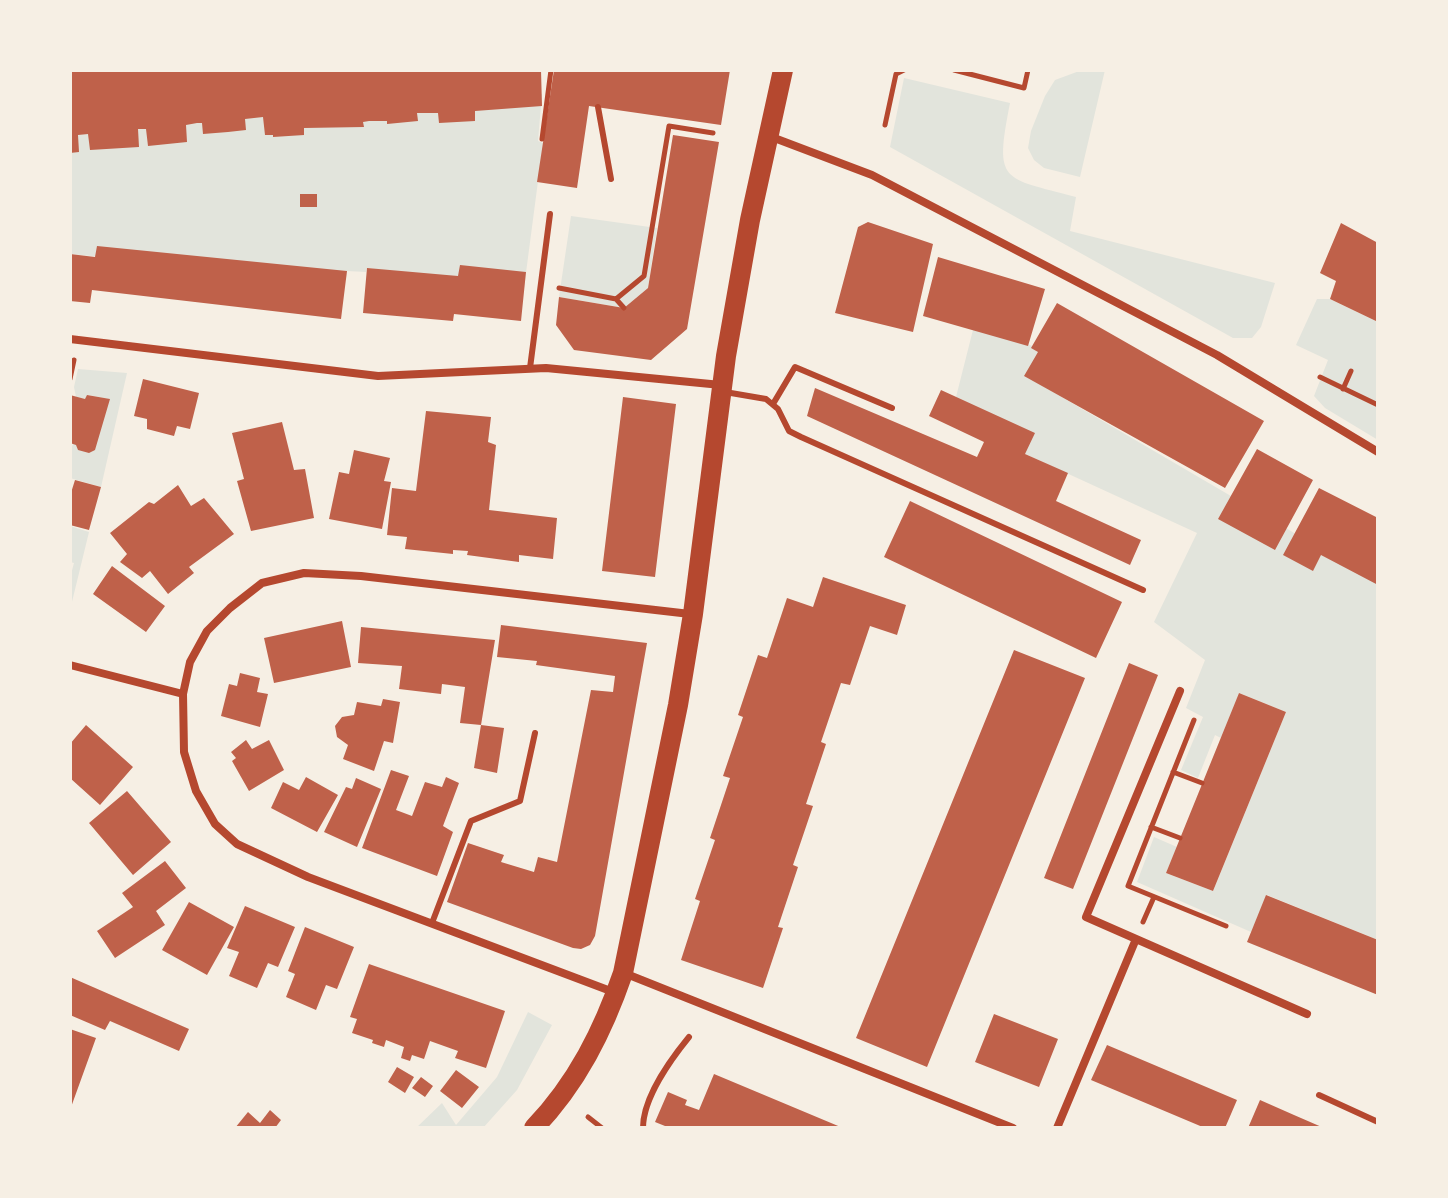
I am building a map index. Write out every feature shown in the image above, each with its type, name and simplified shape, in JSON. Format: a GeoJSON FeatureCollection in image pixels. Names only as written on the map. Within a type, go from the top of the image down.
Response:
{"type":"FeatureCollection","features":[{"type":"Feature","properties":{"kind":"main road"},"geometry":{"type":"LineString","coordinates":[[534,1128],[553,1108],[585,1063],[623,973],[678,705],[722,388],[748,235],[783,70]]}},
{"type":"Feature","properties":{"kind":"street"},"geometry":{"type":"LineString","coordinates":[[769,136],[872,175],[1217,355],[1378,452]]}},
{"type":"Feature","properties":{"kind":"street"},"geometry":{"type":"LineString","coordinates":[[70,339],[378,376],[530,368],[722,388]]}},
{"type":"Feature","properties":{"kind":"street"},"geometry":{"type":"LineString","coordinates":[[616,993],[282,867],[237,844],[215,824],[196,791],[184,752],[183,694],[190,662],[207,631],[230,608],[262,583],[304,573],[361,576],[693,614]]}},
{"type":"Feature","properties":{"kind":"street"},"geometry":{"type":"LineString","coordinates":[[70,665],[183,694]]}},
{"type":"Feature","properties":{"kind":"street"},"geometry":{"type":"LineString","coordinates":[[1180,691],[1086,917],[1307,1014]]}},
{"type":"Feature","properties":{"kind":"street"},"geometry":{"type":"LineString","coordinates":[[1057,1128],[1136,939]]}},
{"type":"Feature","properties":{"kind":"street"},"geometry":{"type":"LineString","coordinates":[[623,973],[1013,1128]]}},
{"type":"Feature","properties":{"kind":"lane"},"geometry":{"type":"LineString","coordinates":[[598,107],[611,179]]}},
{"type":"Feature","properties":{"kind":"lane"},"geometry":{"type":"LineString","coordinates":[[530,368],[550,214]]}},
{"type":"Feature","properties":{"kind":"lane"},"geometry":{"type":"LineString","coordinates":[[773,404],[795,367],[892,408]]}},
{"type":"Feature","properties":{"kind":"lane"},"geometry":{"type":"LineString","coordinates":[[722,388],[766,399],[773,404],[789,431],[801,437],[1143,590]]}},
{"type":"Feature","properties":{"kind":"lane"},"geometry":{"type":"LineString","coordinates":[[432,923],[471,821],[520,801],[535,733]]}},
{"type":"Feature","properties":{"kind":"lane"},"geometry":{"type":"LineString","coordinates":[[643,1128],[646,1111],[667,1064],[689,1037]]}},
{"type":"Feature","properties":{"kind":"lane"},"geometry":{"type":"LineString","coordinates":[[1319,1095],[1378,1122]]}},
{"type":"Feature","properties":{"kind":"path"},"geometry":{"type":"LineString","coordinates":[[542,139],[551,70]]}},
{"type":"Feature","properties":{"kind":"path"},"geometry":{"type":"LineString","coordinates":[[885,125],[896,74],[904,70]]}},
{"type":"Feature","properties":{"kind":"path"},"geometry":{"type":"LineString","coordinates":[[954,70],[1024,88],[1028,70]]}},
{"type":"Feature","properties":{"kind":"path"},"geometry":{"type":"LineString","coordinates":[[616,299],[644,276],[669,126],[713,133]]}},
{"type":"Feature","properties":{"kind":"path"},"geometry":{"type":"LineString","coordinates":[[555,288],[616,299],[624,308]]}},
{"type":"Feature","properties":{"kind":"path"},"geometry":{"type":"LineString","coordinates":[[1343,389],[1351,371]]}},
{"type":"Feature","properties":{"kind":"path"},"geometry":{"type":"LineString","coordinates":[[1320,377],[1378,405]]}},
{"type":"Feature","properties":{"kind":"path"},"geometry":{"type":"LineString","coordinates":[[1194,720],[1128,886],[1226,926]]}},
{"type":"Feature","properties":{"kind":"path"},"geometry":{"type":"LineString","coordinates":[[1173,772],[1202,783]]}},
{"type":"Feature","properties":{"kind":"path"},"geometry":{"type":"LineString","coordinates":[[1151,827],[1180,838]]}},
{"type":"Feature","properties":{"kind":"path"},"geometry":{"type":"LineString","coordinates":[[588,1117],[602,1128]]}},
{"type":"Feature","properties":{"kind":"shaded area"},"geometry":{"type":"Polygon","coordinates":[[[1082,70],[1105,70],[1080,177],[1044,168],[1034,160],[1028,148],[1031,131],[1055,80],[1082,70]]]}},
{"type":"Feature","properties":{"kind":"shaded area"},"geometry":{"type":"Polygon","coordinates":[[[904,78],[1010,103],[1004,163],[1009,173],[1018,180],[1076,197],[1070,231],[1275,283],[1261,327],[1252,338],[1233,338],[890,147],[904,78]]]}},
{"type":"Feature","properties":{"kind":"shaded area"},"geometry":{"type":"Polygon","coordinates":[[[542,94],[538,141],[543,143],[524,288],[367,268],[366,272],[347,271],[346,280],[70,254],[70,131],[542,94]]]}},
{"type":"Feature","properties":{"kind":"shaded area"},"geometry":{"type":"Polygon","coordinates":[[[571,216],[657,228],[648,288],[624,308],[559,297],[571,216]]]}},
{"type":"Feature","properties":{"kind":"shaded area"},"geometry":{"type":"Polygon","coordinates":[[[1317,299],[1330,299],[1378,322],[1378,440],[1325,408],[1314,396],[1328,360],[1296,345],[1317,299]]]}},
{"type":"Feature","properties":{"kind":"shaded area"},"geometry":{"type":"Polygon","coordinates":[[[975,322],[1049,353],[1036,382],[1378,582],[1378,940],[1267,895],[1251,932],[1137,882],[1154,837],[1177,847],[1166,873],[1213,891],[1286,712],[1239,693],[1221,738],[1215,735],[1198,778],[1181,770],[1203,717],[1186,708],[1205,660],[1154,622],[1197,533],[1025,454],[956,397],[975,322]]]}},
{"type":"Feature","properties":{"kind":"shaded area"},"geometry":{"type":"Polygon","coordinates":[[[78,369],[127,373],[101,487],[70,478],[73,444],[109,399],[88,395],[85,399],[76,397],[74,387],[78,369]]]}},
{"type":"Feature","properties":{"kind":"shaded area"},"geometry":{"type":"Polygon","coordinates":[[[70,526],[89,532],[70,610],[70,578],[74,563],[70,562],[70,526]]]}},
{"type":"Feature","properties":{"kind":"shaded area"},"geometry":{"type":"Polygon","coordinates":[[[528,1012],[552,1025],[517,1090],[483,1128],[416,1128],[442,1103],[456,1125],[497,1077],[528,1012]]]}},
{"type":"Feature","properties":{"kind":"building"},"geometry":{"type":"Polygon","coordinates":[[[70,70],[541,70],[542,106],[475,111],[475,121],[439,123],[438,113],[417,113],[418,121],[387,124],[387,121],[369,121],[363,122],[364,127],[304,128],[304,135],[273,137],[265,135],[263,117],[245,119],[246,130],[228,132],[203,134],[202,123],[197,123],[186,125],[187,142],[148,146],[146,129],[138,129],[139,147],[90,150],[88,134],[78,135],[79,152],[70,153],[70,70]]]}},
{"type":"Feature","properties":{"kind":"building"},"geometry":{"type":"Polygon","coordinates":[[[554,70],[730,70],[721,125],[589,106],[577,188],[537,182],[554,70]]]}},
{"type":"Feature","properties":{"kind":"building"},"geometry":{"type":"Polygon","coordinates":[[[673,135],[719,142],[687,329],[651,360],[574,350],[556,325],[559,297],[624,308],[648,288],[673,135]]]}},
{"type":"Feature","properties":{"kind":"building"},"geometry":{"type":"Polygon","coordinates":[[[300,194],[317,194],[317,207],[300,207],[300,194]]]}},
{"type":"Feature","properties":{"kind":"building"},"geometry":{"type":"Polygon","coordinates":[[[868,222],[933,244],[913,332],[835,313],[858,227],[868,222]]]}},
{"type":"Feature","properties":{"kind":"building"},"geometry":{"type":"Polygon","coordinates":[[[1341,223],[1378,243],[1378,322],[1330,299],[1336,281],[1320,273],[1341,223]]]}},
{"type":"Feature","properties":{"kind":"building"},"geometry":{"type":"Polygon","coordinates":[[[97,246],[347,271],[341,319],[92,290],[90,303],[70,301],[70,254],[95,257],[97,246]]]}},
{"type":"Feature","properties":{"kind":"building"},"geometry":{"type":"Polygon","coordinates":[[[938,257],[1045,289],[1028,346],[923,316],[938,257]]]}},
{"type":"Feature","properties":{"kind":"building"},"geometry":{"type":"Polygon","coordinates":[[[460,265],[526,272],[521,321],[454,314],[453,321],[363,313],[367,268],[458,276],[460,265]]]}},
{"type":"Feature","properties":{"kind":"building"},"geometry":{"type":"Polygon","coordinates":[[[1057,303],[1264,421],[1225,488],[1024,376],[1038,352],[1031,348],[1057,303]]]}},
{"type":"Feature","properties":{"kind":"building"},"geometry":{"type":"Polygon","coordinates":[[[143,379],[199,393],[190,429],[177,426],[174,436],[147,429],[147,419],[134,416],[143,379]]]}},
{"type":"Feature","properties":{"kind":"building"},"geometry":{"type":"Polygon","coordinates":[[[815,388],[977,457],[984,442],[929,416],[941,390],[1035,433],[1025,454],[1068,473],[1056,501],[1141,540],[1130,565],[807,416],[815,388]]]}},
{"type":"Feature","properties":{"kind":"building"},"geometry":{"type":"Polygon","coordinates":[[[70,395],[85,399],[87,395],[110,399],[95,450],[89,453],[78,450],[76,445],[70,443],[70,395]]]}},
{"type":"Feature","properties":{"kind":"building"},"geometry":{"type":"Polygon","coordinates":[[[623,397],[676,404],[655,577],[602,571],[623,397]]]}},
{"type":"Feature","properties":{"kind":"building"},"geometry":{"type":"Polygon","coordinates":[[[426,411],[491,417],[488,442],[496,445],[489,510],[557,518],[553,559],[519,555],[519,562],[467,555],[468,551],[453,550],[453,554],[405,549],[407,537],[387,535],[392,488],[416,491],[426,411]]]}},
{"type":"Feature","properties":{"kind":"building"},"geometry":{"type":"Polygon","coordinates":[[[282,422],[294,470],[305,469],[314,518],[251,531],[237,481],[244,479],[232,433],[282,422]]]}},
{"type":"Feature","properties":{"kind":"building"},"geometry":{"type":"Polygon","coordinates":[[[1257,449],[1313,480],[1275,550],[1218,519],[1257,449]]]}},
{"type":"Feature","properties":{"kind":"building"},"geometry":{"type":"Polygon","coordinates":[[[354,450],[390,458],[384,481],[391,482],[382,529],[329,519],[339,472],[349,474],[354,450]]]}},
{"type":"Feature","properties":{"kind":"building"},"geometry":{"type":"Polygon","coordinates":[[[75,480],[101,487],[89,530],[70,525],[70,496],[75,480]]]}},
{"type":"Feature","properties":{"kind":"building"},"geometry":{"type":"Polygon","coordinates":[[[178,485],[191,506],[204,498],[234,534],[189,567],[194,573],[168,594],[150,571],[142,578],[120,562],[127,554],[110,533],[149,502],[154,504],[178,485]]]}},
{"type":"Feature","properties":{"kind":"building"},"geometry":{"type":"Polygon","coordinates":[[[1319,488],[1378,518],[1378,585],[1321,555],[1313,571],[1283,555],[1319,488]]]}},
{"type":"Feature","properties":{"kind":"building"},"geometry":{"type":"Polygon","coordinates":[[[910,501],[1122,602],[1096,658],[884,557],[910,501]]]}},
{"type":"Feature","properties":{"kind":"building"},"geometry":{"type":"Polygon","coordinates":[[[112,566],[165,606],[146,632],[93,594],[112,566]]]}},
{"type":"Feature","properties":{"kind":"building"},"geometry":{"type":"Polygon","coordinates":[[[823,577],[906,605],[897,635],[870,626],[850,685],[841,683],[821,742],[826,744],[806,804],[813,806],[793,865],[798,867],[778,927],[783,928],[763,988],[681,960],[700,901],[695,899],[715,840],[710,838],[730,778],[723,776],[743,717],[738,715],[758,655],[767,658],[787,598],[813,607],[823,577]]]}},
{"type":"Feature","properties":{"kind":"building"},"geometry":{"type":"Polygon","coordinates":[[[342,621],[351,667],[274,683],[264,638],[342,621]]]}},
{"type":"Feature","properties":{"kind":"building"},"geometry":{"type":"Polygon","coordinates":[[[501,625],[647,643],[595,936],[590,945],[581,949],[447,902],[468,843],[504,855],[501,862],[534,872],[538,857],[557,862],[591,690],[613,692],[615,676],[536,665],[537,661],[497,657],[501,625]]]}},
{"type":"Feature","properties":{"kind":"building"},"geometry":{"type":"Polygon","coordinates":[[[361,627],[495,640],[481,725],[460,723],[465,687],[442,684],[441,694],[399,689],[402,666],[358,663],[361,627]]]}},
{"type":"Feature","properties":{"kind":"building"},"geometry":{"type":"Polygon","coordinates":[[[1014,650],[1085,678],[927,1067],[856,1038],[1014,650]]]}},
{"type":"Feature","properties":{"kind":"building"},"geometry":{"type":"Polygon","coordinates":[[[1129,663],[1158,675],[1073,889],[1044,878],[1129,663]]]}},
{"type":"Feature","properties":{"kind":"building"},"geometry":{"type":"Polygon","coordinates":[[[240,673],[260,678],[257,692],[268,694],[260,727],[221,716],[229,684],[237,686],[240,673]]]}},
{"type":"Feature","properties":{"kind":"building"},"geometry":{"type":"Polygon","coordinates":[[[1239,693],[1286,712],[1213,891],[1166,873],[1239,693]]]}},
{"type":"Feature","properties":{"kind":"building"},"geometry":{"type":"Polygon","coordinates":[[[383,699],[400,702],[393,743],[384,741],[374,771],[343,759],[348,745],[337,737],[335,726],[342,717],[354,715],[357,702],[381,706],[383,699]]]}},
{"type":"Feature","properties":{"kind":"building"},"geometry":{"type":"Polygon","coordinates":[[[86,725],[133,767],[100,805],[70,778],[70,744],[86,725]]]}},
{"type":"Feature","properties":{"kind":"building"},"geometry":{"type":"Polygon","coordinates":[[[481,725],[504,728],[497,773],[474,768],[481,725]]]}},
{"type":"Feature","properties":{"kind":"building"},"geometry":{"type":"Polygon","coordinates":[[[246,740],[252,749],[269,740],[284,770],[249,791],[232,761],[236,758],[231,752],[246,740]]]}},
{"type":"Feature","properties":{"kind":"building"},"geometry":{"type":"Polygon","coordinates":[[[391,770],[409,776],[396,810],[412,816],[425,782],[442,787],[446,777],[459,783],[443,826],[453,832],[437,876],[362,848],[391,770]]]}},
{"type":"Feature","properties":{"kind":"building"},"geometry":{"type":"Polygon","coordinates":[[[306,777],[338,795],[317,832],[271,808],[283,782],[299,790],[306,777]]]}},
{"type":"Feature","properties":{"kind":"building"},"geometry":{"type":"Polygon","coordinates":[[[356,778],[381,789],[357,847],[324,832],[346,787],[352,789],[356,778]]]}},
{"type":"Feature","properties":{"kind":"building"},"geometry":{"type":"Polygon","coordinates":[[[127,791],[171,842],[133,875],[89,823],[127,791]]]}},
{"type":"Feature","properties":{"kind":"building"},"geometry":{"type":"Polygon","coordinates":[[[165,861],[186,888],[156,911],[165,925],[115,958],[97,931],[133,907],[122,893],[165,861]]]}},
{"type":"Feature","properties":{"kind":"building"},"geometry":{"type":"Polygon","coordinates":[[[1266,895],[1378,940],[1378,995],[1247,942],[1266,895]]]}},
{"type":"Feature","properties":{"kind":"building"},"geometry":{"type":"Polygon","coordinates":[[[189,902],[234,927],[207,975],[162,950],[189,902]]]}},
{"type":"Feature","properties":{"kind":"building"},"geometry":{"type":"Polygon","coordinates":[[[245,906],[295,927],[278,967],[268,963],[257,988],[229,976],[239,952],[227,948],[245,906]]]}},
{"type":"Feature","properties":{"kind":"building"},"geometry":{"type":"Polygon","coordinates":[[[305,927],[354,947],[337,989],[326,985],[316,1010],[286,997],[295,974],[288,971],[305,927]]]}},
{"type":"Feature","properties":{"kind":"building"},"geometry":{"type":"Polygon","coordinates":[[[369,964],[505,1011],[486,1068],[455,1058],[458,1051],[430,1041],[424,1059],[412,1055],[410,1061],[401,1058],[404,1047],[386,1040],[384,1047],[352,1033],[357,1019],[350,1017],[369,964]]]}},
{"type":"Feature","properties":{"kind":"building"},"geometry":{"type":"Polygon","coordinates":[[[70,977],[189,1029],[179,1051],[110,1021],[105,1030],[70,1015],[70,977]]]}},
{"type":"Feature","properties":{"kind":"building"},"geometry":{"type":"Polygon","coordinates":[[[994,1014],[1058,1039],[1039,1087],[975,1062],[994,1014]]]}},
{"type":"Feature","properties":{"kind":"building"},"geometry":{"type":"Polygon","coordinates":[[[70,1029],[96,1038],[70,1110],[70,1029]]]}},
{"type":"Feature","properties":{"kind":"building"},"geometry":{"type":"Polygon","coordinates":[[[1107,1045],[1237,1100],[1225,1128],[1205,1128],[1091,1080],[1107,1045]]]}},
{"type":"Feature","properties":{"kind":"building"},"geometry":{"type":"Polygon","coordinates":[[[397,1067],[414,1077],[405,1093],[388,1082],[397,1067]]]}},
{"type":"Feature","properties":{"kind":"building"},"geometry":{"type":"Polygon","coordinates":[[[456,1070],[479,1087],[462,1108],[440,1091],[456,1070]]]}},
{"type":"Feature","properties":{"kind":"building"},"geometry":{"type":"Polygon","coordinates":[[[714,1074],[843,1128],[670,1128],[655,1122],[668,1092],[687,1100],[685,1105],[699,1110],[714,1074]]]}},
{"type":"Feature","properties":{"kind":"building"},"geometry":{"type":"Polygon","coordinates":[[[421,1077],[433,1086],[425,1097],[412,1088],[421,1077]]]}},
{"type":"Feature","properties":{"kind":"building"},"geometry":{"type":"Polygon","coordinates":[[[1260,1100],[1294,1115],[1324,1128],[1248,1128],[1260,1100]]]}},
{"type":"Feature","properties":{"kind":"building"},"geometry":{"type":"Polygon","coordinates":[[[270,1110],[281,1120],[275,1128],[235,1128],[248,1112],[260,1123],[270,1110]]]}}]}
